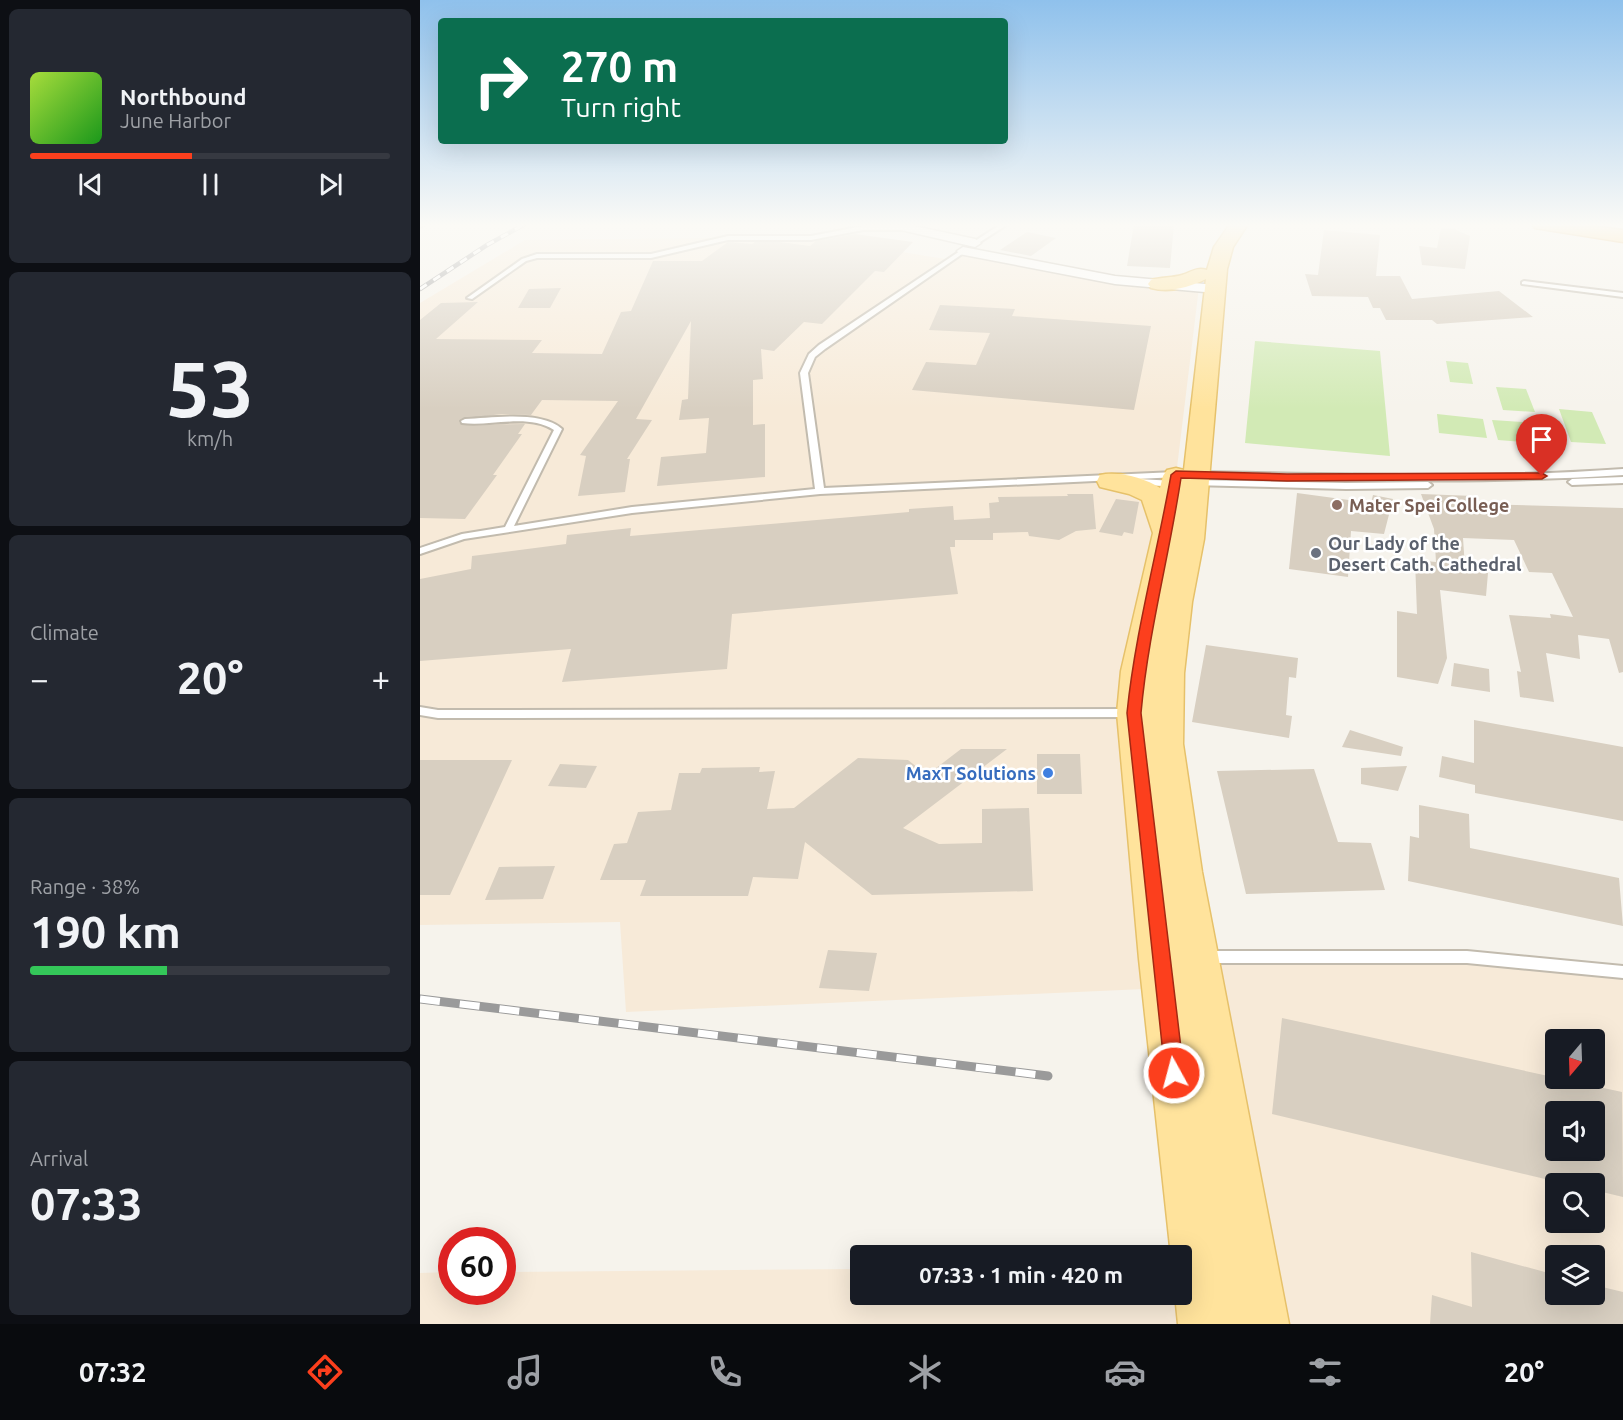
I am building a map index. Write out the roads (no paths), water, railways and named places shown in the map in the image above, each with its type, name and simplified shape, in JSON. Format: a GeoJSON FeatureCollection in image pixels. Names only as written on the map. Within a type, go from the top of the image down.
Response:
{"type":"FeatureCollection","features":[{"type":"Feature","properties":{"kind":"main road"},"geometry":{"type":"LineString","coordinates":[[1164,286],[1186,292],[1203,288],[1185,474],[1174,536],[1175,614],[1167,673],[1149,714],[1165,744],[1182,872],[1178,958],[1197,1255],[1206,1324]]}},
{"type":"Feature","properties":{"kind":"main road"},"geometry":{"type":"LineString","coordinates":[[1104,479],[1149,470],[1168,463],[1185,474]]}},
{"type":"Feature","properties":{"kind":"main road"},"geometry":{"type":"LineString","coordinates":[[1104,479],[1139,488],[1155,498],[1159,506],[1161,523],[1174,536]]}},
{"type":"Feature","properties":{"kind":"main road"},"geometry":{"type":"LineString","coordinates":[[1178,958],[1250,1257],[1261,1324]]}},
{"type":"Feature","properties":{"kind":"main road"},"geometry":{"type":"LineString","coordinates":[[1197,1255],[1250,1257]]}},
{"type":"Feature","properties":{"kind":"lane"},"geometry":{"type":"LineString","coordinates":[[470,298],[487,286]]}},
{"type":"Feature","properties":{"kind":"lane"},"geometry":{"type":"LineString","coordinates":[[820,491],[804,373],[812,356],[822,347],[912,286]]}},
{"type":"Feature","properties":{"kind":"lane"},"geometry":{"type":"LineString","coordinates":[[1547,286],[1623,295]]}},
{"type":"Feature","properties":{"kind":"lane"},"geometry":{"type":"LineString","coordinates":[[465,421],[535,421],[548,423],[558,429],[509,527]]}},
{"type":"Feature","properties":{"kind":"lane"},"geometry":{"type":"LineString","coordinates":[[1185,474],[1428,478],[1565,476],[1623,472]]}},
{"type":"Feature","properties":{"kind":"lane"},"geometry":{"type":"LineString","coordinates":[[1185,474],[1346,486],[1623,480]]}},
{"type":"Feature","properties":{"kind":"lane"},"geometry":{"type":"LineString","coordinates":[[420,551],[462,537],[509,527],[632,510],[820,491],[1104,479]]}},
{"type":"Feature","properties":{"kind":"lane"},"geometry":{"type":"LineString","coordinates":[[420,544],[433,545]]}},
{"type":"Feature","properties":{"kind":"lane"},"geometry":{"type":"LineString","coordinates":[[420,711],[438,714],[1149,714]]}},
{"type":"Feature","properties":{"kind":"lane"},"geometry":{"type":"LineString","coordinates":[[1178,958],[1467,957],[1623,972]]}},
{"type":"Feature","properties":{"kind":"railway"},"geometry":{"type":"LineString","coordinates":[[420,289],[425,286]]}},
{"type":"Feature","properties":{"kind":"railway"},"geometry":{"type":"LineString","coordinates":[[420,999],[1048,1076]]}},
{"type":"Feature","properties":{"kind":"place","name":"Mater Spei College"},"geometry":{"type":"Point","coordinates":[1337,505]}},
{"type":"Feature","properties":{"kind":"place","name":"Our Lady of the Desert Cath. Cathedral"},"geometry":{"type":"Point","coordinates":[1316,553]}},
{"type":"Feature","properties":{"kind":"place","name":"MaxT Solutions"},"geometry":{"type":"Point","coordinates":[1048,773]}}]}
